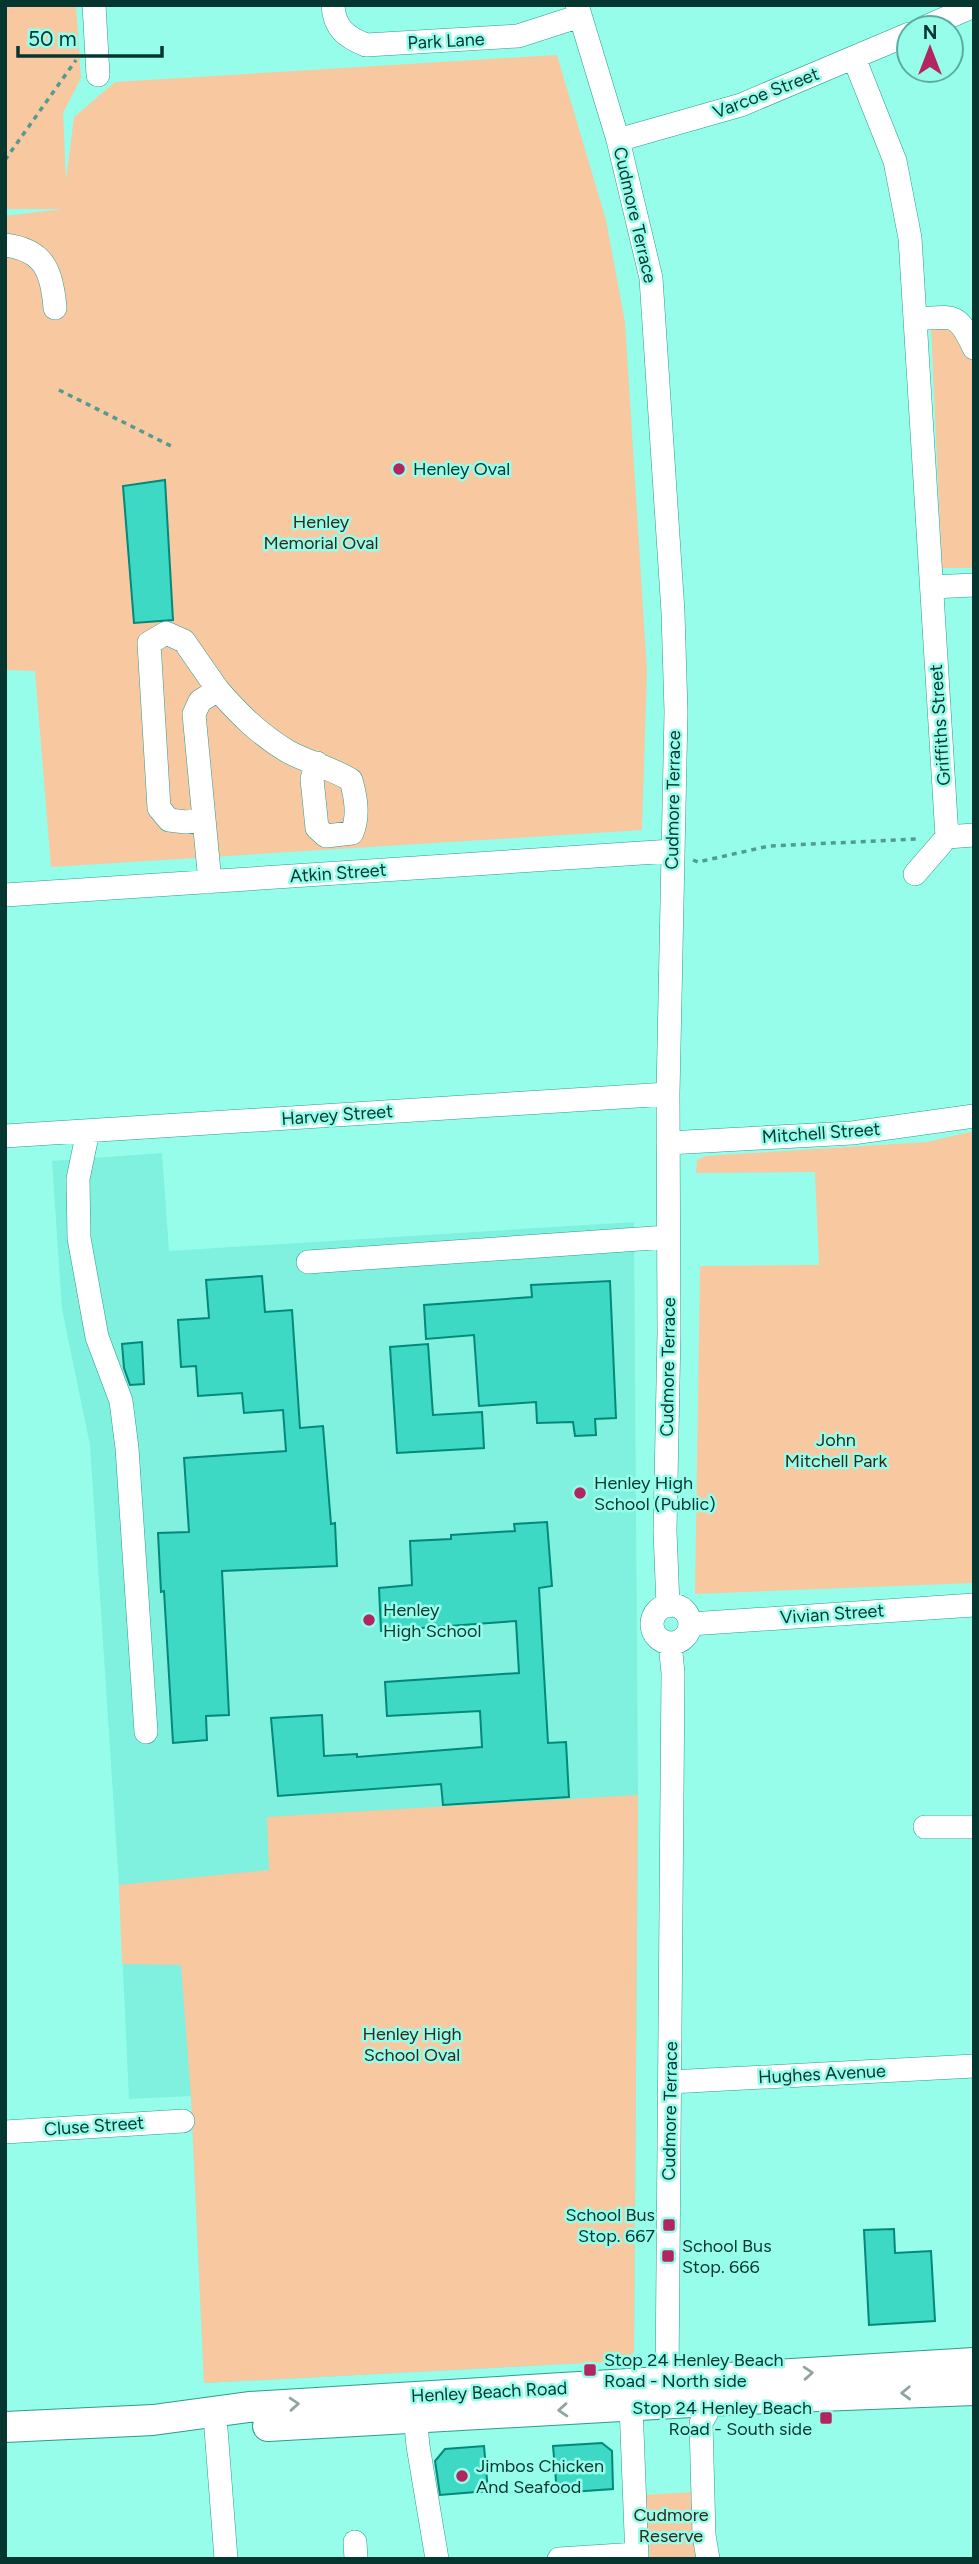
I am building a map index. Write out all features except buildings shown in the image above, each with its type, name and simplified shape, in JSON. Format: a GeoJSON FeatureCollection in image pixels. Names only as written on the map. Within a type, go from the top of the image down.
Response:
{"type":"FeatureCollection","features":[{"type":"Feature","properties":{"kind":"main road","name":"Henley Beach Road"},"geometry":{"type":"LineString","coordinates":[[5,2439],[216,2429],[414,2408],[691,2402],[974,2363]]}},
{"type":"Feature","properties":{"kind":"main road","name":"Henley Beach Road"},"geometry":{"type":"LineString","coordinates":[[5,2427],[153,2420],[249,2407],[631,2405],[974,2390]]}},
{"type":"Feature","properties":{"kind":"street"},"geometry":{"type":"LineString","coordinates":[[94,5],[98,75]]}},
{"type":"Feature","properties":{"kind":"street","name":"Park Lane"},"geometry":{"type":"LineString","coordinates":[[333,5],[334,16],[346,37],[366,46],[518,36],[578,10]]}},
{"type":"Feature","properties":{"kind":"street"},"geometry":{"type":"LineString","coordinates":[[955,14],[974,6]]}},
{"type":"Feature","properties":{"kind":"street","name":"Cudmore Terrace"},"geometry":{"type":"LineString","coordinates":[[578,10],[618,140],[651,278],[673,612],[676,712],[668,1094],[669,1333],[665,1531],[668,1606]]}},
{"type":"Feature","properties":{"kind":"street","name":"Varcoe Street"},"geometry":{"type":"LineString","coordinates":[[618,140],[741,106],[895,40]]}},
{"type":"Feature","properties":{"kind":"street","name":"Griffiths Street"},"geometry":{"type":"LineString","coordinates":[[854,58],[895,161],[910,238],[947,837]]}},
{"type":"Feature","properties":{"kind":"street"},"geometry":{"type":"LineString","coordinates":[[5,245],[21,247],[43,261],[53,286],[55,308]]}},
{"type":"Feature","properties":{"kind":"street"},"geometry":{"type":"LineString","coordinates":[[915,319],[953,318],[962,323],[974,348]]}},
{"type":"Feature","properties":{"kind":"street"},"geometry":{"type":"LineString","coordinates":[[932,587],[974,585]]}},
{"type":"Feature","properties":{"kind":"street"},"geometry":{"type":"LineString","coordinates":[[204,820],[169,820],[159,808],[149,643],[166,633],[184,641],[218,690],[250,726],[288,752],[317,763]]}},
{"type":"Feature","properties":{"kind":"street"},"geometry":{"type":"LineString","coordinates":[[210,882],[194,714],[200,701],[218,690]]}},
{"type":"Feature","properties":{"kind":"street"},"geometry":{"type":"LineString","coordinates":[[915,874],[947,837],[974,835]]}},
{"type":"Feature","properties":{"kind":"street","name":"Atkin Street"},"geometry":{"type":"LineString","coordinates":[[5,895],[672,851]]}},
{"type":"Feature","properties":{"kind":"street","name":"Harvey Street"},"geometry":{"type":"LineString","coordinates":[[5,1136],[668,1094]]}},
{"type":"Feature","properties":{"kind":"street","name":"Mitchell Street"},"geometry":{"type":"LineString","coordinates":[[668,1143],[852,1133],[974,1116]]}},
{"type":"Feature","properties":{"kind":"street"},"geometry":{"type":"LineString","coordinates":[[88,1131],[78,1179],[79,1238],[97,1337],[121,1401],[127,1448],[146,1732]]}},
{"type":"Feature","properties":{"kind":"street"},"geometry":{"type":"LineString","coordinates":[[308,1262],[668,1237]]}},
{"type":"Feature","properties":{"kind":"street","name":"Vivian Street"},"geometry":{"type":"LineString","coordinates":[[691,1624],[974,1605]]}},
{"type":"Feature","properties":{"kind":"street"},"geometry":{"type":"LineString","coordinates":[[668,1606],[680,1608],[687,1614],[691,1624],[686,1636],[679,1642],[670,1643],[658,1638],[652,1625],[657,1612],[668,1606]]}},
{"type":"Feature","properties":{"kind":"street","name":"Cudmore Terrace"},"geometry":{"type":"LineString","coordinates":[[670,1643],[673,1673],[670,2082],[691,2402],[708,2559]]}},
{"type":"Feature","properties":{"kind":"street"},"geometry":{"type":"LineString","coordinates":[[925,1827],[974,1827]]}},
{"type":"Feature","properties":{"kind":"street","name":"Hughes Avenue"},"geometry":{"type":"LineString","coordinates":[[670,2082],[974,2066]]}},
{"type":"Feature","properties":{"kind":"street","name":"Cluse Street"},"geometry":{"type":"LineString","coordinates":[[5,2132],[183,2121]]}},
{"type":"Feature","properties":{"kind":"street"},"geometry":{"type":"LineString","coordinates":[[559,2559],[637,2556],[631,2405]]}},
{"type":"Feature","properties":{"kind":"street"},"geometry":{"type":"LineString","coordinates":[[414,2408],[437,2559]]}},
{"type":"Feature","properties":{"kind":"street"},"geometry":{"type":"LineString","coordinates":[[216,2429],[226,2559]]}},
{"type":"Feature","properties":{"kind":"path"},"geometry":{"type":"LineString","coordinates":[[5,160],[96,33]]}},
{"type":"Feature","properties":{"kind":"path"},"geometry":{"type":"LineString","coordinates":[[60,390],[175,448]]}},
{"type":"Feature","properties":{"kind":"path"},"geometry":{"type":"LineString","coordinates":[[672,851],[698,862],[769,846],[947,837]]}},
{"type":"Feature","properties":{"kind":"shaded area","name":"Henley High School"},"geometry":{"type":"Polygon","coordinates":[[[162,1153],[169,1251],[634,1222],[638,1795],[634,2352],[625,2361],[204,2383],[191,2096],[129,2099],[119,1885],[90,1445],[62,1309],[52,1161],[162,1153]]]}},
{"type":"Feature","properties":{"kind":"green space","name":"Henley Memorial Oval"},"geometry":{"type":"Polygon","coordinates":[[[5,5],[76,5],[81,78],[63,113],[66,180],[74,117],[115,82],[557,55],[606,220],[625,322],[647,671],[642,830],[51,867],[35,671],[5,670],[5,216],[63,209],[5,209],[5,5]]]}},
{"type":"Feature","properties":{"kind":"green space"},"geometry":{"type":"Polygon","coordinates":[[[931,328],[948,330],[959,337],[974,365],[974,568],[942,568],[931,328]]]}},
{"type":"Feature","properties":{"kind":"green space","name":"John Mitchell Park"},"geometry":{"type":"Polygon","coordinates":[[[974,1131],[974,1583],[695,1594],[700,1266],[819,1265],[815,1172],[696,1173],[697,1160],[706,1156],[927,1142],[974,1131]]]}},
{"type":"Feature","properties":{"kind":"green space","name":"Henley High School Oval"},"geometry":{"type":"Polygon","coordinates":[[[638,1795],[634,2352],[625,2361],[204,2383],[191,2096],[181,1965],[122,1964],[119,1885],[269,1870],[267,1817],[638,1795]]]}},
{"type":"Feature","properties":{"kind":"green space","name":"Cudmore Reserve"},"geometry":{"type":"Polygon","coordinates":[[[693,2492],[697,2559],[650,2559],[644,2495],[693,2492]]]}},
{"type":"Feature","properties":{"kind":"place","name":"Henley Oval"},"geometry":{"type":"Point","coordinates":[399,469]}},
{"type":"Feature","properties":{"kind":"place","name":"Henley High School (Public)"},"geometry":{"type":"Point","coordinates":[580,1493]}},
{"type":"Feature","properties":{"kind":"place","name":"Henley High School"},"geometry":{"type":"Point","coordinates":[369,1620]}},
{"type":"Feature","properties":{"kind":"place","name":"School Bus Stop. 667"},"geometry":{"type":"Point","coordinates":[669,2225]}},
{"type":"Feature","properties":{"kind":"place","name":"School Bus Stop. 666"},"geometry":{"type":"Point","coordinates":[668,2256]}},
{"type":"Feature","properties":{"kind":"place","name":"Stop 24 Henley Beach Road - North side"},"geometry":{"type":"Point","coordinates":[590,2370]}},
{"type":"Feature","properties":{"kind":"place","name":"Stop 24 Henley Beach Road - South side"},"geometry":{"type":"Point","coordinates":[826,2418]}},
{"type":"Feature","properties":{"kind":"place","name":"Jimbos Chicken And Seafood"},"geometry":{"type":"Point","coordinates":[462,2476]}}]}
